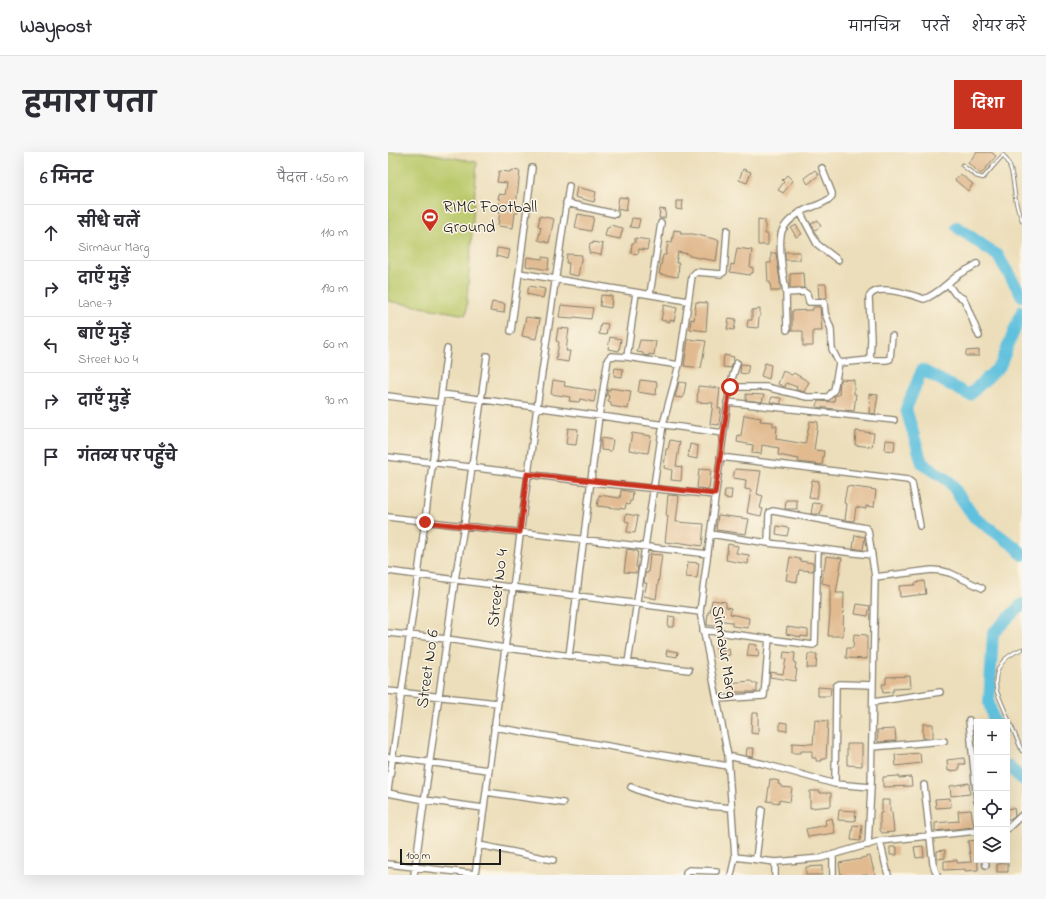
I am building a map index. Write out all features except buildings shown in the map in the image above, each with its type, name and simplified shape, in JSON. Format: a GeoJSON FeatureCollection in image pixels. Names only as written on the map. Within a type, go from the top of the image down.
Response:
{"type":"FeatureCollection","features":[{"type":"Feature","properties":{"kind":"street"},"geometry":{"type":"LineString","coordinates":[[510,331],[532,168]]}},
{"type":"Feature","properties":{"kind":"street"},"geometry":{"type":"LineString","coordinates":[[787,330],[786,293],[781,261],[781,235],[784,228],[800,212],[828,200],[832,196],[822,168]]}},
{"type":"Feature","properties":{"kind":"street","name":"Street No 4"},"geometry":{"type":"LineString","coordinates":[[475,875],[536,407],[569,186]]}},
{"type":"Feature","properties":{"kind":"street"},"geometry":{"type":"LineString","coordinates":[[566,203],[615,214]]}},
{"type":"Feature","properties":{"kind":"street"},"geometry":{"type":"LineString","coordinates":[[800,212],[817,244],[838,260]]}},
{"type":"Feature","properties":{"kind":"street"},"geometry":{"type":"LineString","coordinates":[[650,294],[661,223]]}},
{"type":"Feature","properties":{"kind":"street"},"geometry":{"type":"LineString","coordinates":[[628,663],[663,424],[679,365],[688,301],[694,274],[696,272],[721,274],[724,272],[727,230]]}},
{"type":"Feature","properties":{"kind":"street"},"geometry":{"type":"LineString","coordinates":[[870,360],[871,294],[875,291],[882,290],[895,291],[924,299],[977,264]]}},
{"type":"Feature","properties":{"kind":"street"},"geometry":{"type":"LineString","coordinates":[[519,273],[688,301]]}},
{"type":"Feature","properties":{"kind":"street"},"geometry":{"type":"LineString","coordinates":[[948,284],[956,294],[964,299],[979,336]]}},
{"type":"Feature","properties":{"kind":"street"},"geometry":{"type":"LineString","coordinates":[[730,386],[766,387],[807,396],[828,397],[834,390],[839,363],[832,349],[831,329],[825,312],[824,302],[809,302],[807,294],[804,292],[786,293]]}},
{"type":"Feature","properties":{"kind":"street"},"geometry":{"type":"LineString","coordinates":[[627,357],[636,293]]}},
{"type":"Feature","properties":{"kind":"street"},"geometry":{"type":"LineString","coordinates":[[839,363],[890,359],[892,336]]}},
{"type":"Feature","properties":{"kind":"street"},"geometry":{"type":"LineString","coordinates":[[388,790],[390,757],[402,692],[410,635],[447,349]]}},
{"type":"Feature","properties":{"kind":"street","name":"Street No 6"},"geometry":{"type":"LineString","coordinates":[[414,875],[487,356]]}},
{"type":"Feature","properties":{"kind":"street"},"geometry":{"type":"LineString","coordinates":[[569,656],[599,416],[609,357],[627,357],[679,365]]}},
{"type":"Feature","properties":{"kind":"street","name":"Sirmaur Marg"},"geometry":{"type":"LineString","coordinates":[[731,875],[735,857],[728,756],[700,612],[727,402],[737,363]]}},
{"type":"Feature","properties":{"kind":"street"},"geometry":{"type":"LineString","coordinates":[[442,394],[723,433]]}},
{"type":"Feature","properties":{"kind":"street"},"geometry":{"type":"LineString","coordinates":[[388,396],[441,403]]}},
{"type":"Feature","properties":{"kind":"street"},"geometry":{"type":"LineString","coordinates":[[727,402],[894,420]]}},
{"type":"Feature","properties":{"kind":"street"},"geometry":{"type":"LineString","coordinates":[[388,457],[591,482],[715,494]]}},
{"type":"Feature","properties":{"kind":"street"},"geometry":{"type":"LineString","coordinates":[[720,457],[908,480],[912,483],[920,526]]}},
{"type":"Feature","properties":{"kind":"street"},"geometry":{"type":"LineString","coordinates":[[768,543],[769,514],[772,511],[866,528],[868,530],[875,577],[871,787],[868,845]]}},
{"type":"Feature","properties":{"kind":"street"},"geometry":{"type":"LineString","coordinates":[[388,517],[708,554]]}},
{"type":"Feature","properties":{"kind":"street"},"geometry":{"type":"LineString","coordinates":[[710,534],[818,550],[872,555]]}},
{"type":"Feature","properties":{"kind":"street"},"geometry":{"type":"LineString","coordinates":[[703,630],[812,645],[814,644],[818,550]]}},
{"type":"Feature","properties":{"kind":"street"},"geometry":{"type":"LineString","coordinates":[[875,577],[942,570],[982,588]]}},
{"type":"Feature","properties":{"kind":"street"},"geometry":{"type":"LineString","coordinates":[[388,571],[700,612]]}},
{"type":"Feature","properties":{"kind":"street"},"geometry":{"type":"LineString","coordinates":[[388,633],[447,639],[505,648],[689,670]]}},
{"type":"Feature","properties":{"kind":"street"},"geometry":{"type":"LineString","coordinates":[[717,699],[764,696],[769,638]]}},
{"type":"Feature","properties":{"kind":"street"},"geometry":{"type":"LineString","coordinates":[[834,784],[837,685],[873,685]]}},
{"type":"Feature","properties":{"kind":"street"},"geometry":{"type":"LineString","coordinates":[[388,691],[497,703]]}},
{"type":"Feature","properties":{"kind":"street"},"geometry":{"type":"LineString","coordinates":[[873,702],[940,692]]}},
{"type":"Feature","properties":{"kind":"street"},"geometry":{"type":"LineString","coordinates":[[969,720],[976,791]]}},
{"type":"Feature","properties":{"kind":"street"},"geometry":{"type":"LineString","coordinates":[[494,728],[728,766]]}},
{"type":"Feature","properties":{"kind":"street"},"geometry":{"type":"LineString","coordinates":[[872,747],[944,741]]}},
{"type":"Feature","properties":{"kind":"street"},"geometry":{"type":"LineString","coordinates":[[728,756],[764,764],[834,784],[871,787]]}},
{"type":"Feature","properties":{"kind":"street"},"geometry":{"type":"LineString","coordinates":[[390,757],[488,770]]}},
{"type":"Feature","properties":{"kind":"street"},"geometry":{"type":"LineString","coordinates":[[924,785],[933,864],[937,875]]}},
{"type":"Feature","properties":{"kind":"street"},"geometry":{"type":"LineString","coordinates":[[631,787],[648,795],[688,804],[732,808]]}},
{"type":"Feature","properties":{"kind":"street"},"geometry":{"type":"LineString","coordinates":[[486,792],[563,803]]}},
{"type":"Feature","properties":{"kind":"street"},"geometry":{"type":"LineString","coordinates":[[388,793],[425,800],[484,808]]}},
{"type":"Feature","properties":{"kind":"street"},"geometry":{"type":"LineString","coordinates":[[756,860],[762,810]]}},
{"type":"Feature","properties":{"kind":"street"},"geometry":{"type":"LineString","coordinates":[[1009,827],[1022,814]]}},
{"type":"Feature","properties":{"kind":"street"},"geometry":{"type":"LineString","coordinates":[[735,857],[775,862],[821,858],[880,841],[974,831]]}},
{"type":"Feature","properties":{"kind":"street"},"geometry":{"type":"LineString","coordinates":[[880,841],[888,875]]}},
{"type":"Feature","properties":{"kind":"street"},"geometry":{"type":"LineString","coordinates":[[478,845],[553,860]]}},
{"type":"Feature","properties":{"kind":"street"},"geometry":{"type":"LineString","coordinates":[[833,855],[833,875]]}},
{"type":"Feature","properties":{"kind":"street"},"geometry":{"type":"LineString","coordinates":[[775,862],[775,875]]}},
{"type":"Feature","properties":{"kind":"street"},"geometry":{"type":"LineString","coordinates":[[388,864],[475,875]]}},
{"type":"Feature","properties":{"kind":"street"},"geometry":{"type":"LineString","coordinates":[[686,875],[686,872],[689,870],[716,871]]}},
{"type":"Feature","properties":{"kind":"lane"},"geometry":{"type":"LineString","coordinates":[[962,165],[976,176],[983,178],[1004,153],[1012,178],[1016,203],[1022,220]]}},
{"type":"Feature","properties":{"kind":"lane"},"geometry":{"type":"LineString","coordinates":[[1022,649],[1006,657],[1000,664],[996,673],[995,683],[997,692],[1022,751]]}},
{"type":"Feature","properties":{"kind":"green space","name":"RIMC Football Ground"},"geometry":{"type":"Polygon","coordinates":[[[388,152],[421,152],[477,162],[466,315],[388,301],[388,152]]]}},
{"type":"Feature","properties":{"kind":"waterway"},"geometry":{"type":"LineString","coordinates":[[957,227],[998,256],[1022,296]]}},
{"type":"Feature","properties":{"kind":"waterway"},"geometry":{"type":"LineString","coordinates":[[1022,311],[1000,366],[969,395],[922,370],[906,409],[922,463],[949,481],[974,517],[1017,548],[1022,555]]}},
{"type":"Feature","properties":{"kind":"waterway"},"geometry":{"type":"LineString","coordinates":[[993,719],[989,703],[993,633],[1022,604]]}},
{"type":"Feature","properties":{"kind":"waterway"},"geometry":{"type":"LineString","coordinates":[[1010,768],[1022,779]]}},
{"type":"Feature","properties":{"kind":"place","name":"RIMC Football Ground"},"geometry":{"type":"Point","coordinates":[430,232]}},
{"type":"Feature","properties":{"kind":"route"},"geometry":{"type":"LineString","coordinates":[[425,522],[520,532],[527,474],[715,494],[730,387]]}}]}
